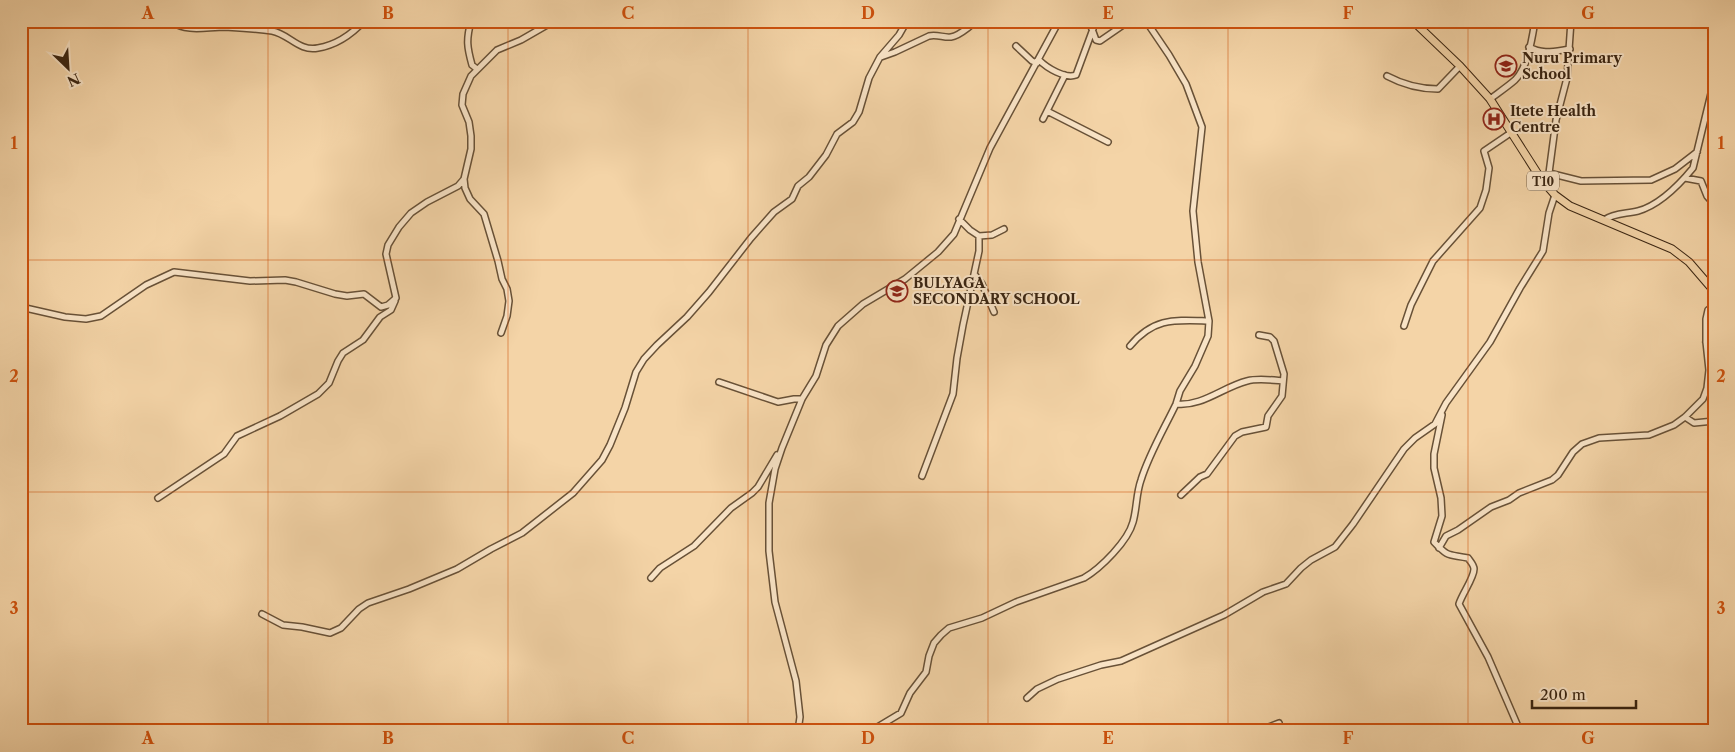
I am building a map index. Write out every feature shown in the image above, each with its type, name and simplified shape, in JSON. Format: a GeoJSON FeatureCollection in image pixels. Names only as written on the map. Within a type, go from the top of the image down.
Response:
{"type":"FeatureCollection","features":[{"type":"Feature","properties":{"kind":"highway","name":"T10"},"geometry":{"type":"LineString","coordinates":[[1413,21],[1460,66],[1490,99],[1541,179],[1555,195],[1570,206],[1682,254],[1714,291]]}},
{"type":"Feature","properties":{"kind":"street"},"geometry":{"type":"LineString","coordinates":[[169,21],[187,28],[200,30],[223,27],[276,32],[306,49],[317,49],[331,45],[354,31],[364,21]]}},
{"type":"Feature","properties":{"kind":"street"},"geometry":{"type":"LineString","coordinates":[[471,21],[467,37],[468,45],[472,65],[477,68]]}},
{"type":"Feature","properties":{"kind":"street"},"geometry":{"type":"LineString","coordinates":[[501,333],[510,301],[484,214],[470,199],[465,188],[464,179],[471,149],[471,136],[469,122],[462,105],[463,94],[477,68],[497,50],[521,40],[554,21]]}},
{"type":"Feature","properties":{"kind":"street"},"geometry":{"type":"LineString","coordinates":[[262,614],[283,625],[330,633],[341,628],[359,609],[368,603],[441,577],[473,561],[491,548],[522,533],[573,493],[602,460],[610,445],[625,408],[636,372],[644,359],[687,317],[774,212],[792,199],[798,186],[809,177],[826,155],[837,134],[853,122],[859,112],[869,78],[880,57],[907,21]]}},
{"type":"Feature","properties":{"kind":"street"},"geometry":{"type":"LineString","coordinates":[[798,731],[800,717],[796,681],[775,602],[769,551],[769,503],[775,469],[782,448],[802,399],[816,376],[826,345],[838,326],[863,304],[906,279],[938,252],[954,234],[990,148],[1059,21]]}},
{"type":"Feature","properties":{"kind":"street"},"geometry":{"type":"LineString","coordinates":[[1090,21],[1096,40],[1100,40],[1129,21]]}},
{"type":"Feature","properties":{"kind":"street"},"geometry":{"type":"LineString","coordinates":[[871,731],[901,713],[910,693],[926,672],[934,643],[949,628],[982,618],[1016,602],[1084,578],[1093,573],[1120,545],[1129,534],[1141,479],[1176,404],[1180,391],[1195,366],[1208,336],[1209,321],[1198,262],[1193,211],[1202,127],[1186,84],[1146,21]]}},
{"type":"Feature","properties":{"kind":"street"},"geometry":{"type":"LineString","coordinates":[[1490,99],[1516,79],[1524,68],[1535,21]]}},
{"type":"Feature","properties":{"kind":"street"},"geometry":{"type":"LineString","coordinates":[[1541,179],[1549,173],[1556,120],[1567,78],[1571,21]]}},
{"type":"Feature","properties":{"kind":"street"},"geometry":{"type":"LineString","coordinates":[[880,57],[936,34],[952,37],[974,24]]}},
{"type":"Feature","properties":{"kind":"street"},"geometry":{"type":"LineString","coordinates":[[1016,46],[1032,61],[1038,61],[1070,77],[1076,75],[1093,29]]}},
{"type":"Feature","properties":{"kind":"street"},"geometry":{"type":"LineString","coordinates":[[1529,48],[1544,53],[1570,48]]}},
{"type":"Feature","properties":{"kind":"street"},"geometry":{"type":"LineString","coordinates":[[1387,76],[1394,80],[1426,89],[1438,89],[1460,66]]}},
{"type":"Feature","properties":{"kind":"street"},"geometry":{"type":"LineString","coordinates":[[1043,120],[1065,75]]}},
{"type":"Feature","properties":{"kind":"street"},"geometry":{"type":"LineString","coordinates":[[1604,220],[1610,216],[1640,210],[1661,199],[1685,178],[1693,168],[1711,108],[1714,81]]}},
{"type":"Feature","properties":{"kind":"street"},"geometry":{"type":"LineString","coordinates":[[1047,111],[1108,142]]}},
{"type":"Feature","properties":{"kind":"street"},"geometry":{"type":"LineString","coordinates":[[1404,326],[1411,305],[1433,261],[1480,208],[1486,190],[1489,168],[1484,151],[1512,132]]}},
{"type":"Feature","properties":{"kind":"street"},"geometry":{"type":"LineString","coordinates":[[1549,173],[1581,181],[1651,180],[1675,169],[1697,152]]}},
{"type":"Feature","properties":{"kind":"street"},"geometry":{"type":"LineString","coordinates":[[1685,178],[1701,181],[1707,196],[1714,204]]}},
{"type":"Feature","properties":{"kind":"street"},"geometry":{"type":"LineString","coordinates":[[158,498],[224,454],[237,436],[280,416],[318,394],[329,383],[343,353],[363,340],[380,317],[391,310],[396,298],[386,254],[388,245],[399,227],[411,213],[427,202],[458,186],[464,179]]}},
{"type":"Feature","properties":{"kind":"street"},"geometry":{"type":"LineString","coordinates":[[1520,731],[1488,657],[1459,604],[1474,569],[1472,564],[1468,558],[1444,554],[1434,542],[1442,516],[1434,468],[1434,454],[1446,403],[1490,342],[1520,288],[1543,252],[1549,213],[1555,195]]}},
{"type":"Feature","properties":{"kind":"street"},"geometry":{"type":"LineString","coordinates":[[959,219],[979,236],[992,234],[1004,229]]}},
{"type":"Feature","properties":{"kind":"street"},"geometry":{"type":"LineString","coordinates":[[922,476],[953,394],[963,325],[979,251],[979,236]]}},
{"type":"Feature","properties":{"kind":"street"},"geometry":{"type":"LineString","coordinates":[[21,307],[65,317],[86,319],[101,316],[146,285],[174,272],[250,281],[290,281],[335,294],[347,296],[364,294],[380,307],[388,306],[396,298]]}},
{"type":"Feature","properties":{"kind":"street"},"geometry":{"type":"LineString","coordinates":[[975,275],[982,284],[994,312]]}},
{"type":"Feature","properties":{"kind":"street"},"geometry":{"type":"LineString","coordinates":[[1439,548],[1446,536],[1492,507],[1552,480],[1573,452],[1582,444],[1599,438],[1649,435],[1674,425],[1685,417],[1703,399],[1707,388],[1709,370],[1706,319],[1708,310],[1714,305]]}},
{"type":"Feature","properties":{"kind":"street"},"geometry":{"type":"LineString","coordinates":[[1130,346],[1142,332],[1161,322],[1184,320],[1209,321]]}},
{"type":"Feature","properties":{"kind":"street"},"geometry":{"type":"LineString","coordinates":[[1181,495],[1200,476],[1207,474],[1235,436],[1242,432],[1266,427],[1268,416],[1282,396],[1284,374],[1274,341],[1259,335]]}},
{"type":"Feature","properties":{"kind":"street"},"geometry":{"type":"LineString","coordinates":[[1706,342],[1714,348]]}},
{"type":"Feature","properties":{"kind":"street"},"geometry":{"type":"LineString","coordinates":[[1176,404],[1187,405],[1198,402],[1231,386],[1250,380],[1283,381]]}},
{"type":"Feature","properties":{"kind":"street"},"geometry":{"type":"LineString","coordinates":[[719,382],[778,402],[802,399]]}},
{"type":"Feature","properties":{"kind":"street"},"geometry":{"type":"LineString","coordinates":[[1027,698],[1038,689],[1058,680],[1122,660],[1158,643],[1181,635],[1224,615],[1263,592],[1286,584],[1311,560],[1335,547],[1404,449],[1414,438],[1434,424],[1443,412]]}},
{"type":"Feature","properties":{"kind":"street"},"geometry":{"type":"LineString","coordinates":[[1685,417],[1694,423],[1714,421]]}},
{"type":"Feature","properties":{"kind":"street"},"geometry":{"type":"LineString","coordinates":[[651,578],[660,568],[694,546],[731,508],[752,493],[782,448]]}},
{"type":"Feature","properties":{"kind":"street"},"geometry":{"type":"LineString","coordinates":[[1258,731],[1279,723]]}},
{"type":"Feature","properties":{"kind":"street"},"geometry":{"type":"LineString","coordinates":[[1308,731],[1354,728],[1389,731]]}},
{"type":"Feature","properties":{"kind":"place","name":"Nuru Primary School"},"geometry":{"type":"Point","coordinates":[1506,66]}},
{"type":"Feature","properties":{"kind":"place","name":"Itete Health Centre"},"geometry":{"type":"Point","coordinates":[1494,119]}},
{"type":"Feature","properties":{"kind":"place","name":"BULYAGA SECONDARY SCHOOL"},"geometry":{"type":"Point","coordinates":[897,291]}}]}
